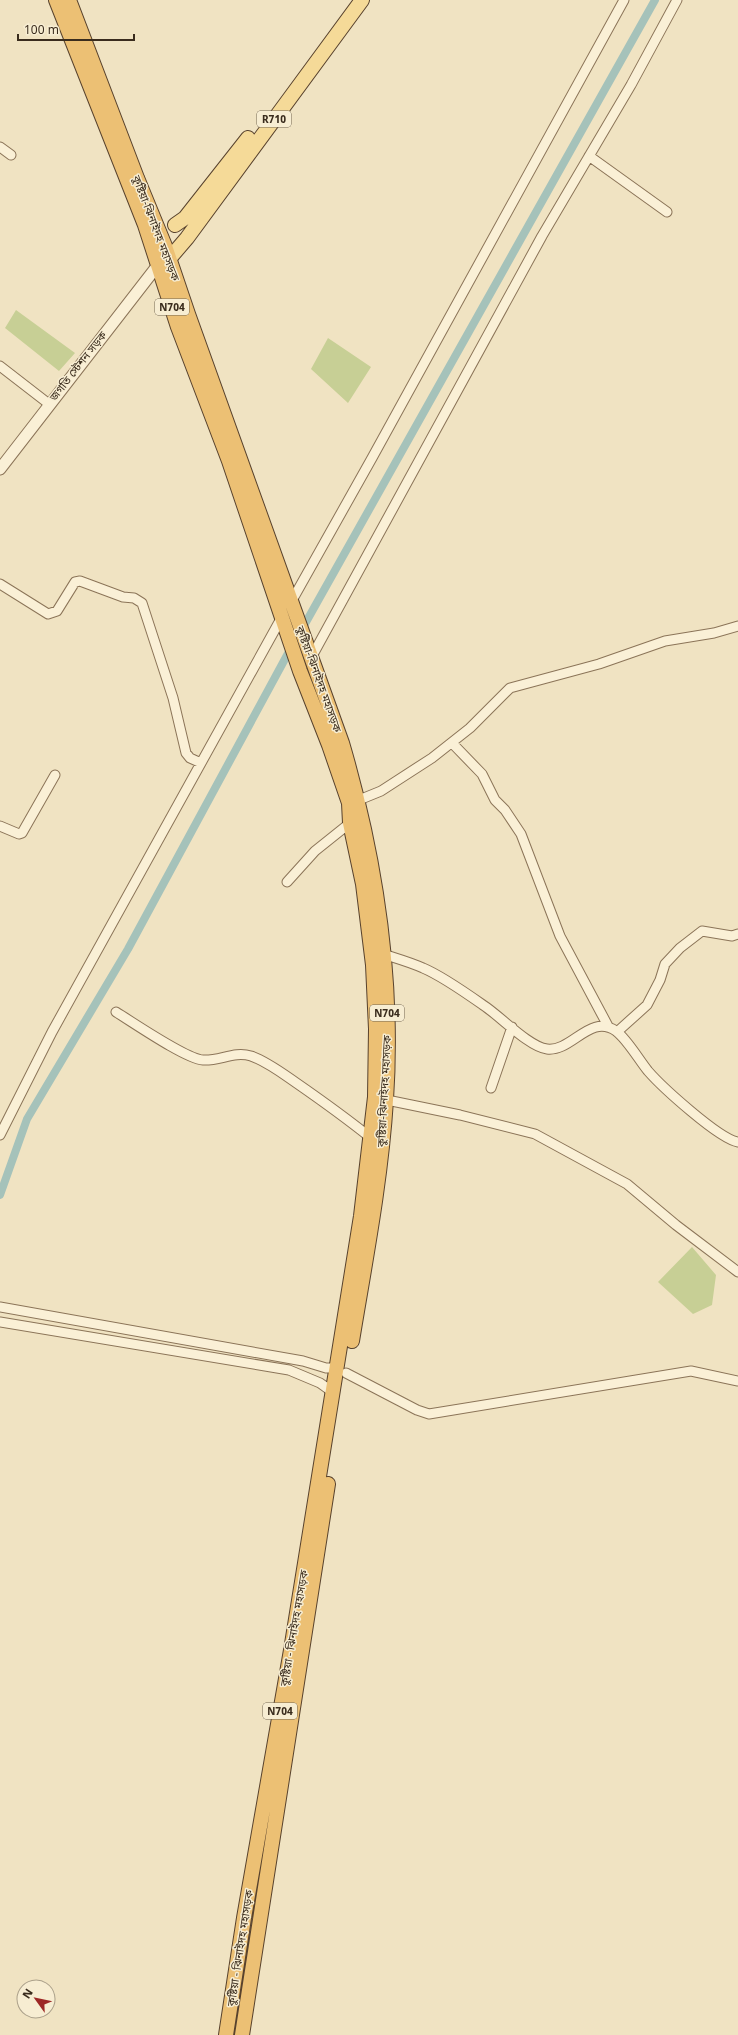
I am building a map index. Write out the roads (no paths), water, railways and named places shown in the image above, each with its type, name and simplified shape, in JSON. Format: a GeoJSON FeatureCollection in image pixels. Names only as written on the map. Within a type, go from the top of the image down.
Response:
{"type":"FeatureCollection","features":[{"type":"Feature","properties":{"kind":"highway","name":"কুষ্টিয়া-ঝিনাইদহ মহাসড়ক"},"geometry":{"type":"LineString","coordinates":[[56,0],[151,225]]}},
{"type":"Feature","properties":{"kind":"highway","name":"কুষ্টিয়া-ঝিনাইদহ মহাসড়ক"},"geometry":{"type":"LineString","coordinates":[[69,0],[137,178],[164,262],[178,327],[237,466],[293,606],[342,743],[353,802],[374,884],[381,1047],[380,1098],[372,1215],[339,1381]]}},
{"type":"Feature","properties":{"kind":"highway","name":"কুষ্টিয়া-ঝিনাইদহ মহাসড়ক"},"geometry":{"type":"LineString","coordinates":[[237,466],[282,617],[300,671],[353,802],[350,823],[378,952]]}},
{"type":"Feature","properties":{"kind":"highway","name":"কুষ্টিয়া-ঝিনাইদহ মহাসড়ক"},"geometry":{"type":"LineString","coordinates":[[339,1381],[371,1138],[380,1098]]}},
{"type":"Feature","properties":{"kind":"highway","name":"কুষ্টিয়া - ঝিনাইদহ মহাসড়ক"},"geometry":{"type":"LineString","coordinates":[[226,2035],[244,1918],[339,1381]]}},
{"type":"Feature","properties":{"kind":"highway","name":"কুষ্টিয়া - ঝিনাইদহ মহাসড়ক"},"geometry":{"type":"LineString","coordinates":[[242,2035],[301,1667],[339,1381]]}},
{"type":"Feature","properties":{"kind":"main road","name":"R710"},"geometry":{"type":"LineString","coordinates":[[164,262],[187,238],[334,29],[350,0]]}},
{"type":"Feature","properties":{"kind":"main road","name":"R710"},"geometry":{"type":"LineString","coordinates":[[175,225],[185,218],[334,29],[362,0]]}},
{"type":"Feature","properties":{"kind":"main road"},"geometry":{"type":"LineString","coordinates":[[151,225],[175,225],[187,238]]}},
{"type":"Feature","properties":{"kind":"street"},"geometry":{"type":"LineString","coordinates":[[0,1135],[52,1032],[282,617],[293,606],[372,458],[624,0]]}},
{"type":"Feature","properties":{"kind":"street"},"geometry":{"type":"LineString","coordinates":[[310,657],[527,263],[631,86],[677,0]]}},
{"type":"Feature","properties":{"kind":"street"},"geometry":{"type":"LineString","coordinates":[[0,147],[11,155]]}},
{"type":"Feature","properties":{"kind":"street"},"geometry":{"type":"LineString","coordinates":[[589,156],[667,212]]}},
{"type":"Feature","properties":{"kind":"street","name":"জগতি স্টেশন সড়ক"},"geometry":{"type":"LineString","coordinates":[[0,469],[49,404],[164,262]]}},
{"type":"Feature","properties":{"kind":"street"},"geometry":{"type":"LineString","coordinates":[[0,366],[49,404]]}},
{"type":"Feature","properties":{"kind":"street"},"geometry":{"type":"LineString","coordinates":[[0,584],[48,614],[57,611],[75,582],[80,581],[124,597],[134,598],[142,603],[173,698],[186,753],[190,758],[201,763]]}},
{"type":"Feature","properties":{"kind":"street"},"geometry":{"type":"LineString","coordinates":[[353,802],[381,791],[452,743],[470,728],[510,688],[599,664],[665,641],[714,633],[738,626]]}},
{"type":"Feature","properties":{"kind":"street"},"geometry":{"type":"LineString","coordinates":[[452,743],[482,774],[495,800],[505,810],[521,834],[560,936],[608,1026],[617,1032],[650,1073],[696,1117],[738,1142]]}},
{"type":"Feature","properties":{"kind":"street"},"geometry":{"type":"LineString","coordinates":[[0,826],[19,834],[22,833],[55,775]]}},
{"type":"Feature","properties":{"kind":"street"},"geometry":{"type":"LineString","coordinates":[[287,882],[315,851],[350,823]]}},
{"type":"Feature","properties":{"kind":"street"},"geometry":{"type":"LineString","coordinates":[[617,1032],[647,1005],[658,986],[665,964],[680,948],[702,931],[725,935],[738,934]]}},
{"type":"Feature","properties":{"kind":"street"},"geometry":{"type":"LineString","coordinates":[[378,952],[424,968],[484,1006],[539,1046],[548,1049],[558,1048],[590,1029],[608,1026]]}},
{"type":"Feature","properties":{"kind":"street"},"geometry":{"type":"LineString","coordinates":[[116,1012],[184,1054],[203,1060],[220,1059],[240,1053],[253,1056],[272,1067],[320,1100],[371,1138]]}},
{"type":"Feature","properties":{"kind":"street"},"geometry":{"type":"LineString","coordinates":[[491,1088],[512,1027]]}},
{"type":"Feature","properties":{"kind":"street"},"geometry":{"type":"LineString","coordinates":[[380,1098],[460,1115],[535,1134],[627,1184],[676,1225],[738,1272]]}},
{"type":"Feature","properties":{"kind":"street"},"geometry":{"type":"LineString","coordinates":[[0,1307],[303,1361],[326,1368],[339,1381]]}},
{"type":"Feature","properties":{"kind":"street"},"geometry":{"type":"LineString","coordinates":[[0,1322],[289,1370],[320,1382],[339,1381],[429,1414],[691,1371],[738,1381]]}},
{"type":"Feature","properties":{"kind":"waterway"},"geometry":{"type":"LineString","coordinates":[[301,631],[655,0]]}},
{"type":"Feature","properties":{"kind":"waterway"},"geometry":{"type":"LineString","coordinates":[[0,1195],[27,1119],[128,949],[292,646]]}}]}
